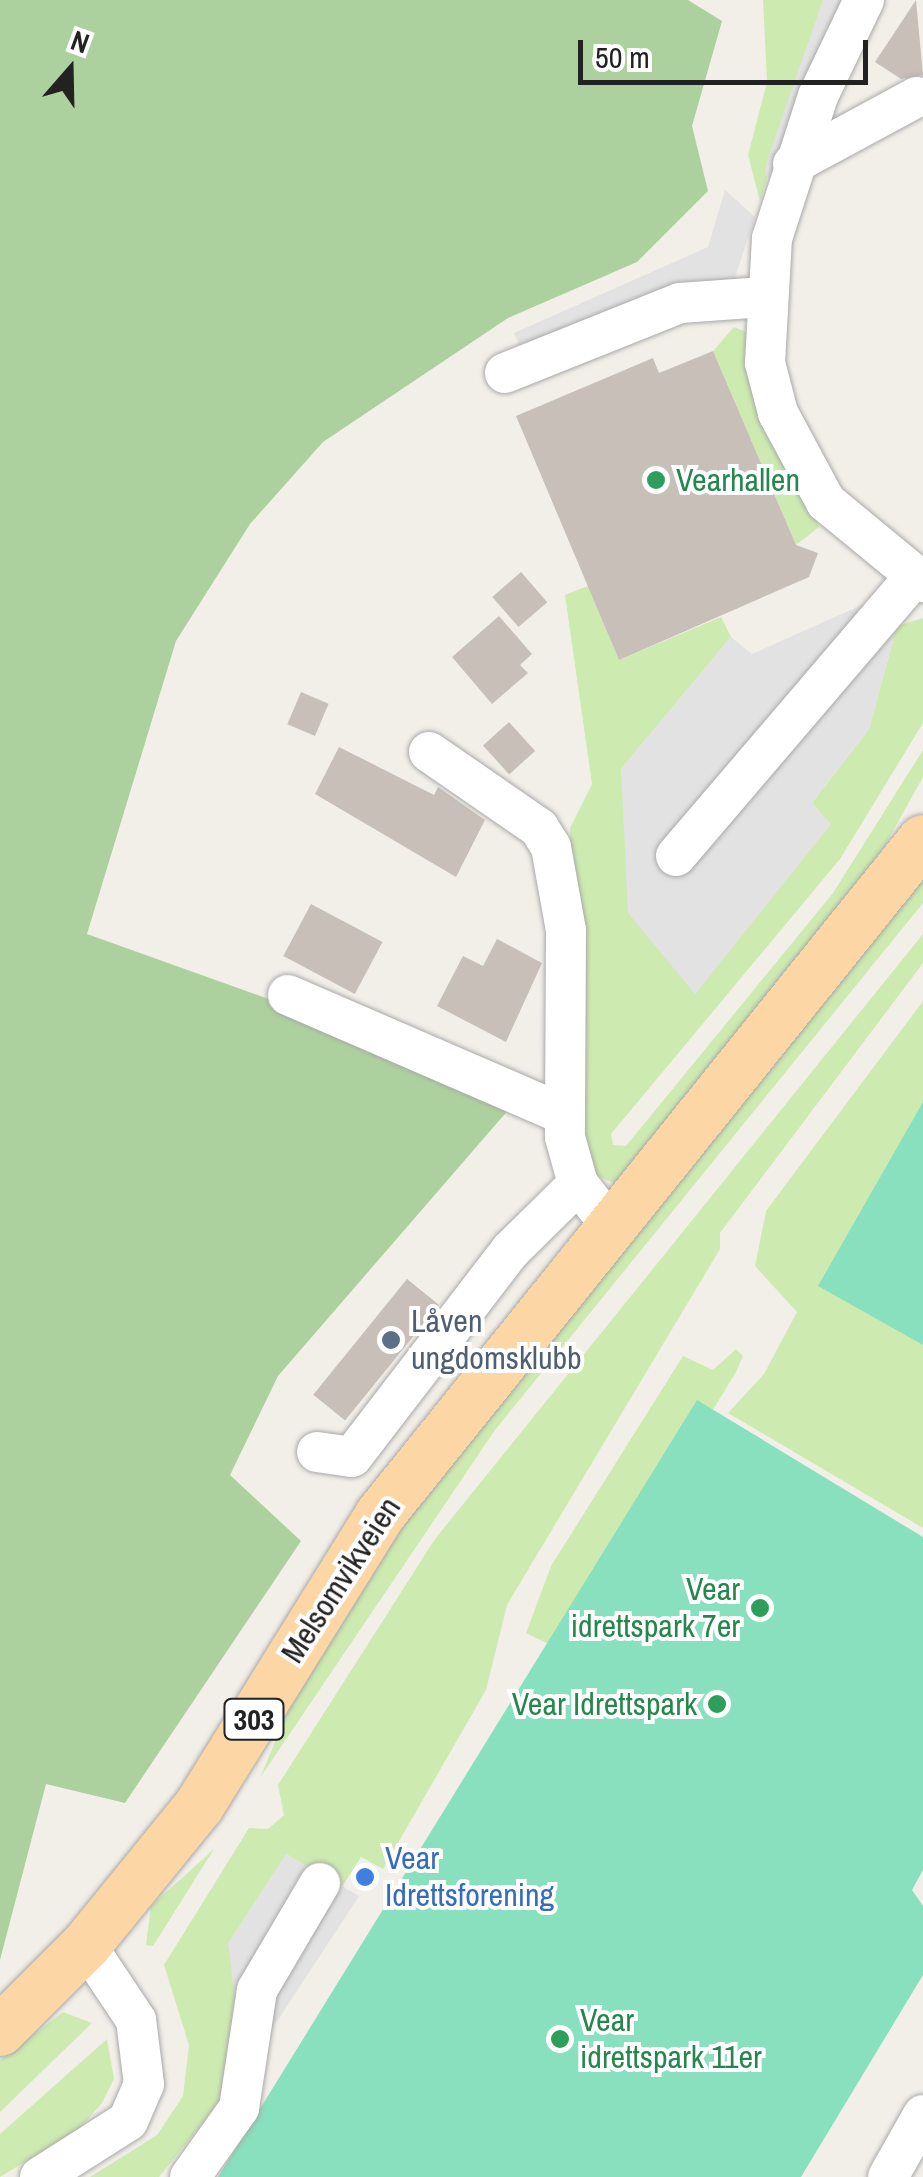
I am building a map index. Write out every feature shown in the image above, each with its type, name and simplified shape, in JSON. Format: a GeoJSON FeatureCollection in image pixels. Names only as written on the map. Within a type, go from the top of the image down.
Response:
{"type":"FeatureCollection","features":[{"type":"Feature","properties":{"kind":"main road","name":"Melsomvikveien"},"geometry":{"type":"LineString","coordinates":[[0,2031],[86,1945],[199,1806],[380,1516],[609,1222],[923,840]]}},
{"type":"Feature","properties":{"kind":"street"},"geometry":{"type":"LineString","coordinates":[[676,856],[919,579],[834,511],[796,456],[765,363],[764,297],[793,164],[864,0]]}},
{"type":"Feature","properties":{"kind":"street"},"geometry":{"type":"LineString","coordinates":[[793,164],[916,97]]}},
{"type":"Feature","properties":{"kind":"street"},"geometry":{"type":"LineString","coordinates":[[505,373],[680,303],[764,297]]}},
{"type":"Feature","properties":{"kind":"street"},"geometry":{"type":"LineString","coordinates":[[429,752],[551,846],[566,930],[563,1114],[578,1184],[609,1222]]}},
{"type":"Feature","properties":{"kind":"street"},"geometry":{"type":"LineString","coordinates":[[288,995],[563,1114]]}},
{"type":"Feature","properties":{"kind":"street","name":"Melsomvikveien"},"geometry":{"type":"LineString","coordinates":[[318,1452],[352,1456],[511,1250],[578,1184]]}},
{"type":"Feature","properties":{"kind":"street"},"geometry":{"type":"LineString","coordinates":[[190,2177],[238,2108],[257,1990],[320,1883]]}},
{"type":"Feature","properties":{"kind":"street"},"geometry":{"type":"LineString","coordinates":[[40,2177],[128,2121],[144,2084],[136,2020],[86,1945]]}},
{"type":"Feature","properties":{"kind":"street"},"geometry":{"type":"LineString","coordinates":[[888,2177],[923,2114]]}},
{"type":"Feature","properties":{"kind":"green space"},"geometry":{"type":"Polygon","coordinates":[[[0,0],[688,0],[722,21],[692,126],[708,191],[637,262],[508,318],[323,442],[250,524],[176,641],[87,934],[333,1022],[510,1108],[278,1376],[230,1475],[301,1541],[125,1803],[46,1784],[0,1960],[0,0]]]}},
{"type":"Feature","properties":{"kind":"green space"},"geometry":{"type":"Polygon","coordinates":[[[763,0],[823,0],[760,201],[748,155],[767,82],[763,0]]]}},
{"type":"Feature","properties":{"kind":"green space"},"geometry":{"type":"Polygon","coordinates":[[[734,327],[746,332],[765,415],[819,527],[796,545],[713,351],[734,327]]]}},
{"type":"Feature","properties":{"kind":"green space"},"geometry":{"type":"Polygon","coordinates":[[[588,586],[619,660],[721,617],[731,637],[621,769],[831,825],[812,803],[869,729],[897,626],[923,618],[923,723],[840,859],[611,1134],[613,1145],[626,1146],[833,893],[923,750],[923,777],[883,849],[615,1184],[585,1170],[577,1078],[570,828],[592,784],[565,595],[588,586]]]}},
{"type":"Feature","properties":{"kind":"green space"},"geometry":{"type":"Polygon","coordinates":[[[923,872],[923,903],[495,1430],[260,1778],[303,1675],[402,1524],[923,872]]]}},
{"type":"Feature","properties":{"kind":"green space"},"geometry":{"type":"Polygon","coordinates":[[[923,934],[923,963],[720,1233],[720,1249],[507,1605],[486,1690],[383,1869],[361,1857],[342,1887],[286,1854],[244,2072],[159,2177],[90,2177],[157,2135],[183,2096],[189,2045],[164,1965],[249,1828],[268,1829],[284,1815],[278,1785],[435,1539],[923,934]]]}},
{"type":"Feature","properties":{"kind":"green space"},"geometry":{"type":"Polygon","coordinates":[[[923,1001],[923,1528],[728,1413],[764,1374],[797,1312],[755,1266],[766,1211],[923,1001]]]}},
{"type":"Feature","properties":{"kind":"green space"},"geometry":{"type":"Polygon","coordinates":[[[923,1102],[923,1345],[818,1286],[923,1102]]]}},
{"type":"Feature","properties":{"kind":"green space"},"geometry":{"type":"Polygon","coordinates":[[[736,1349],[743,1356],[736,1372],[565,1652],[526,1633],[551,1566],[683,1356],[713,1370],[736,1349]]]}},
{"type":"Feature","properties":{"kind":"green space","name":"Vear Idrettspark"},"geometry":{"type":"Polygon","coordinates":[[[697,1400],[923,1537],[923,1870],[912,1890],[923,1906],[923,1975],[801,2177],[218,2177],[697,1400]]]}},
{"type":"Feature","properties":{"kind":"green space"},"geometry":{"type":"Polygon","coordinates":[[[214,1849],[153,1946],[146,1945],[151,1906],[214,1849]]]}},
{"type":"Feature","properties":{"kind":"green space"},"geometry":{"type":"Polygon","coordinates":[[[63,2012],[92,2023],[0,2112],[0,2060],[63,2012]]]}},
{"type":"Feature","properties":{"kind":"green space"},"geometry":{"type":"Polygon","coordinates":[[[107,2039],[114,2079],[102,2103],[80,2128],[0,2177],[0,2134],[107,2039]]]}},
{"type":"Feature","properties":{"kind":"shaded area"},"geometry":{"type":"Polygon","coordinates":[[[823,0],[868,0],[786,191],[765,175],[767,161],[823,0]]]}},
{"type":"Feature","properties":{"kind":"shaded area"},"geometry":{"type":"Polygon","coordinates":[[[725,190],[755,217],[730,293],[532,374],[514,333],[708,247],[725,190]]]}},
{"type":"Feature","properties":{"kind":"shaded area"},"geometry":{"type":"Polygon","coordinates":[[[864,604],[897,626],[869,729],[812,803],[831,824],[695,994],[628,913],[621,769],[731,637],[752,654],[864,604]]]}},
{"type":"Feature","properties":{"kind":"shaded area"},"geometry":{"type":"Polygon","coordinates":[[[286,1854],[359,1896],[244,2072],[228,1943],[286,1854]]]}},
{"type":"Feature","properties":{"kind":"building"},"geometry":{"type":"Polygon","coordinates":[[[916,0],[923,75],[901,79],[875,62],[916,0]]]}},
{"type":"Feature","properties":{"kind":"building","name":"Vearhallen"},"geometry":{"type":"Polygon","coordinates":[[[713,351],[796,545],[818,553],[809,577],[619,660],[516,416],[653,358],[659,373],[713,351]]]}},
{"type":"Feature","properties":{"kind":"building"},"geometry":{"type":"Polygon","coordinates":[[[521,572],[547,602],[519,627],[492,597],[521,572]]]}},
{"type":"Feature","properties":{"kind":"building"},"geometry":{"type":"Polygon","coordinates":[[[499,616],[532,654],[520,665],[528,673],[492,704],[452,657],[499,616]]]}},
{"type":"Feature","properties":{"kind":"building"},"geometry":{"type":"Polygon","coordinates":[[[301,692],[329,704],[315,736],[287,724],[301,692]]]}},
{"type":"Feature","properties":{"kind":"building"},"geometry":{"type":"Polygon","coordinates":[[[509,722],[535,751],[509,774],[483,745],[509,722]]]}},
{"type":"Feature","properties":{"kind":"building"},"geometry":{"type":"Polygon","coordinates":[[[339,747],[434,795],[438,787],[485,820],[456,877],[315,794],[339,747]]]}},
{"type":"Feature","properties":{"kind":"building"},"geometry":{"type":"Polygon","coordinates":[[[311,904],[383,942],[355,994],[283,956],[311,904]]]}},
{"type":"Feature","properties":{"kind":"building"},"geometry":{"type":"Polygon","coordinates":[[[497,939],[542,963],[506,1042],[437,1006],[463,956],[483,966],[497,939]]]}},
{"type":"Feature","properties":{"kind":"building","name":"Låven ungdomsklubb"},"geometry":{"type":"Polygon","coordinates":[[[407,1279],[439,1305],[345,1421],[313,1395],[407,1279]]]}},
{"type":"Feature","properties":{"kind":"place","name":"Vearhallen"},"geometry":{"type":"Point","coordinates":[656,480]}},
{"type":"Feature","properties":{"kind":"place","name":"Låven ungdomsklubb"},"geometry":{"type":"Point","coordinates":[391,1340]}},
{"type":"Feature","properties":{"kind":"place","name":"Vear idrettspark 7er"},"geometry":{"type":"Point","coordinates":[760,1608]}},
{"type":"Feature","properties":{"kind":"place","name":"Vear Idrettspark"},"geometry":{"type":"Point","coordinates":[717,1704]}},
{"type":"Feature","properties":{"kind":"place","name":"Vear Idrettsforening"},"geometry":{"type":"Point","coordinates":[365,1877]}},
{"type":"Feature","properties":{"kind":"place","name":"Vear idrettspark 11er"},"geometry":{"type":"Point","coordinates":[560,2039]}}]}
